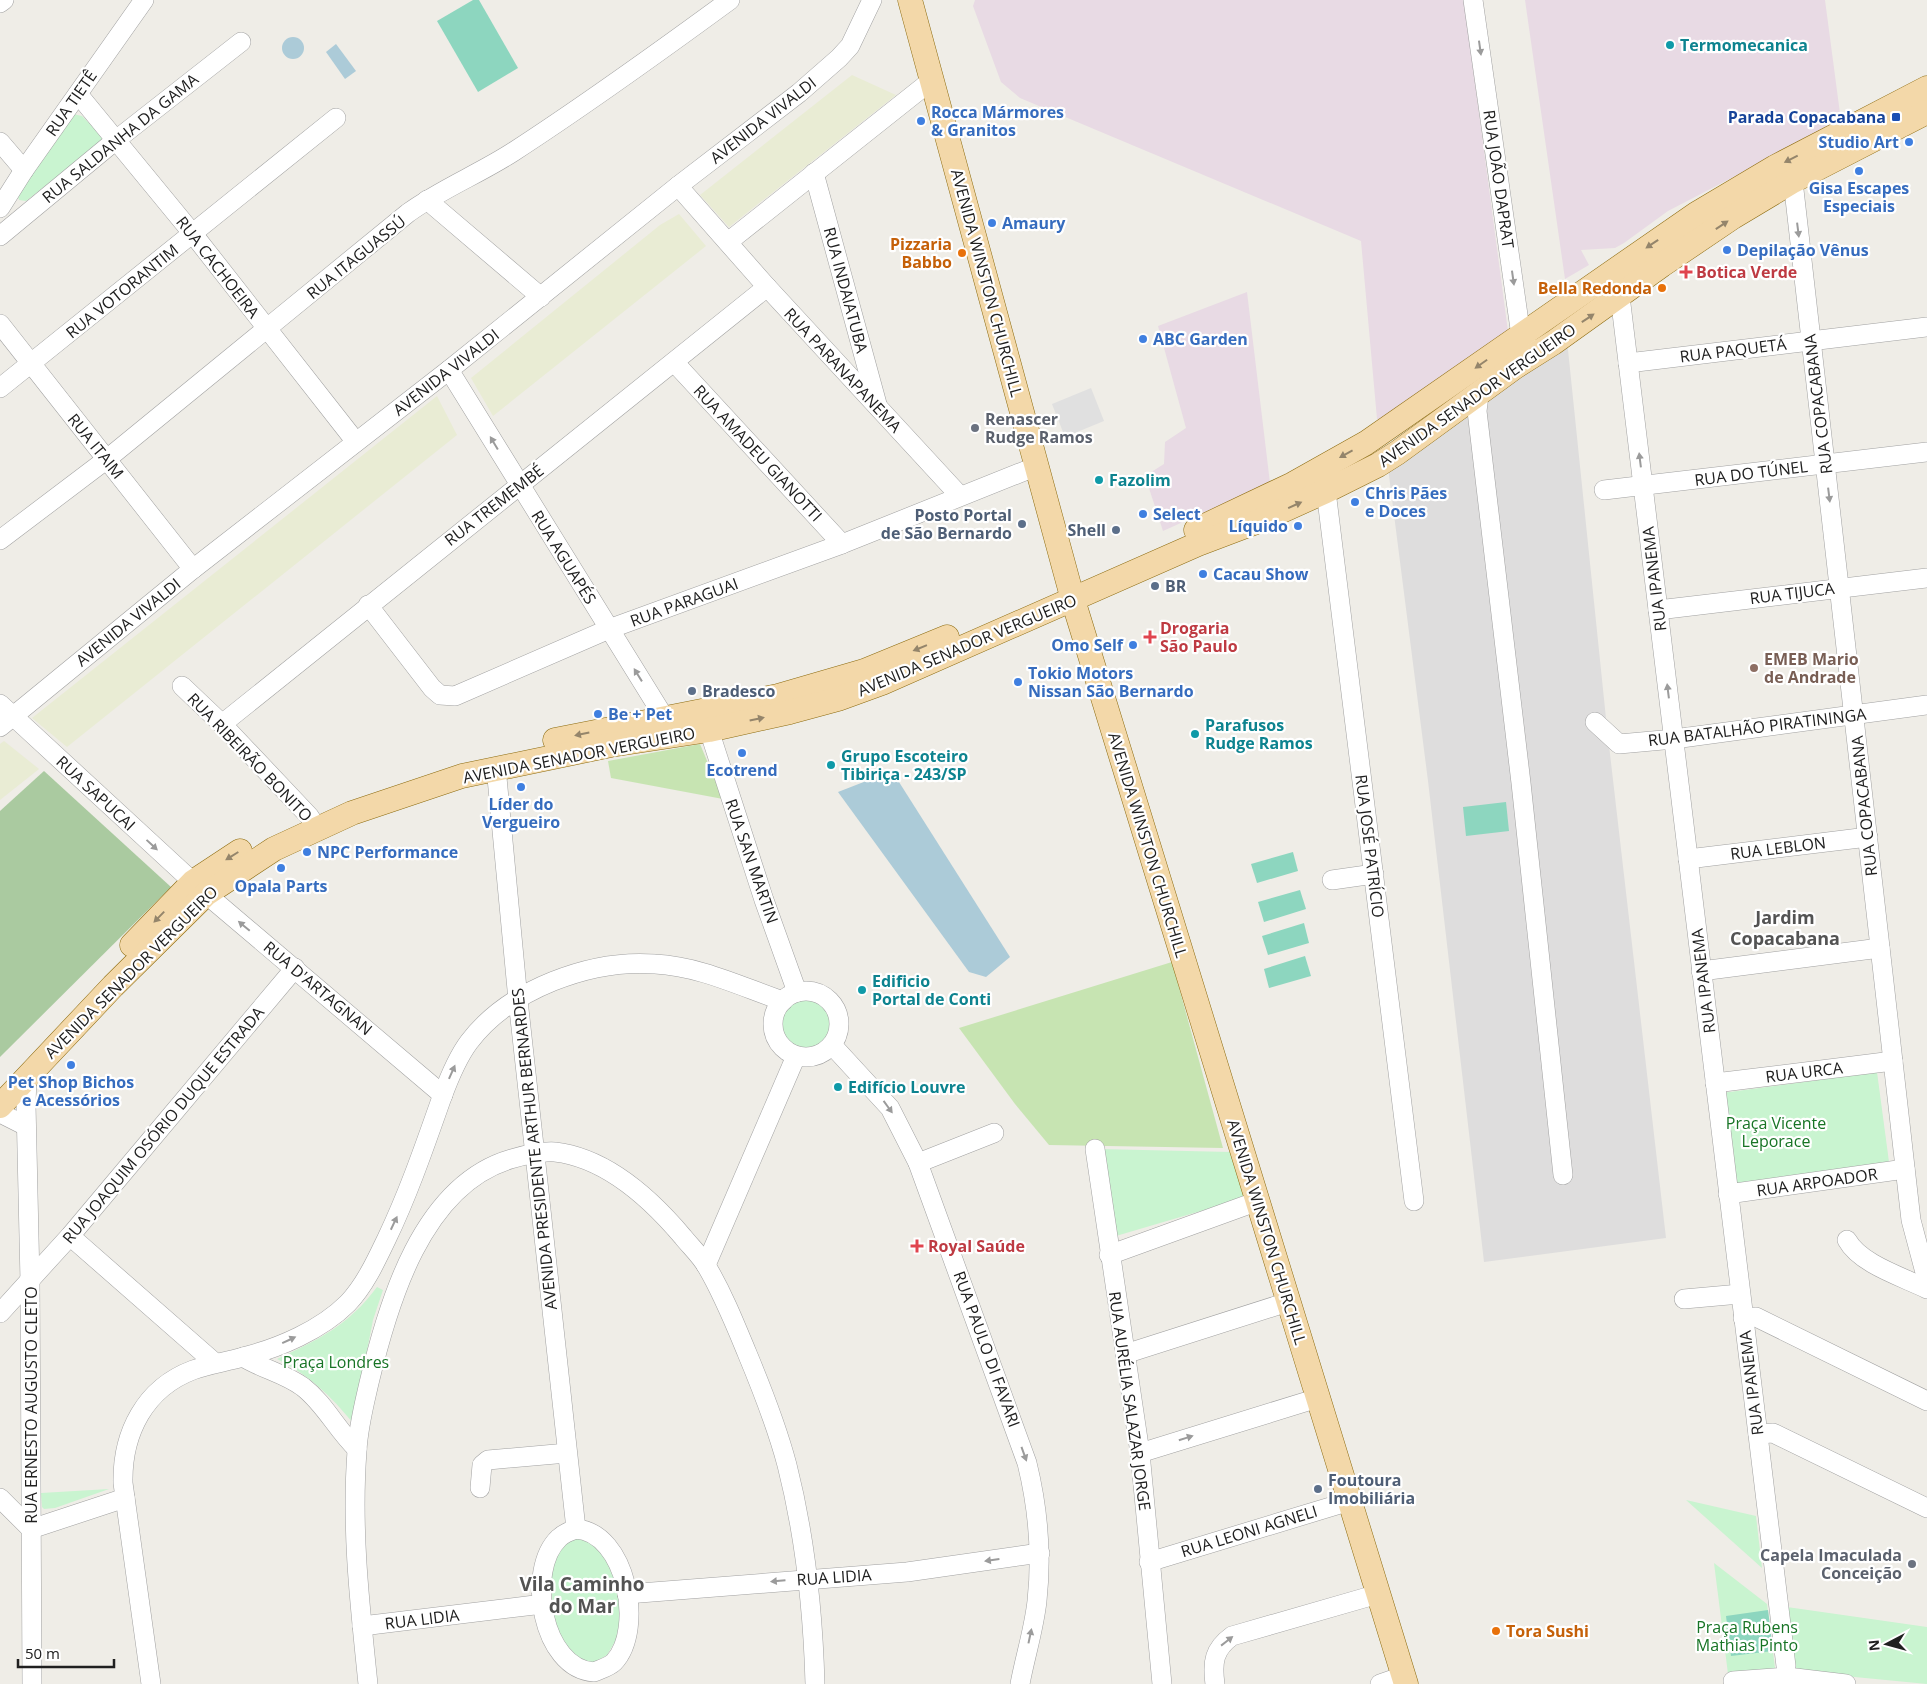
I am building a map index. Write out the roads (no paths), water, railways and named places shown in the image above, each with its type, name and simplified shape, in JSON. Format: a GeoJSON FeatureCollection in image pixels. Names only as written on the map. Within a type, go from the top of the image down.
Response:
{"type":"FeatureCollection","features":[{"type":"Feature","properties":{"kind":"main road","name":"AVENIDA WINSTON CHURCHILL"},"geometry":{"type":"LineString","coordinates":[[910,0],[1072,594],[1405,1680]]}},
{"type":"Feature","properties":{"kind":"main road","name":"AVENIDA SENADOR VERGUEIRO"},"geometry":{"type":"LineString","coordinates":[[500,759],[635,741],[713,719],[838,699],[882,683],[1072,594],[1301,480],[1366,443],[1527,345],[1704,209],[1775,167],[1927,88]]}},
{"type":"Feature","properties":{"kind":"main road","name":"AVENIDA SENADOR VERGUEIRO"},"geometry":{"type":"LineString","coordinates":[[1072,594],[1326,491],[1397,453],[1478,395],[1527,345],[1553,343],[1678,254],[1793,181],[1927,112]]}},
{"type":"Feature","properties":{"kind":"main road","name":"AVENIDA SENADOR VERGUEIRO"},"geometry":{"type":"LineString","coordinates":[[0,1084],[199,888],[274,849],[313,822],[352,813],[444,782],[500,759],[664,717],[713,719]]}},
{"type":"Feature","properties":{"kind":"main road"},"geometry":{"type":"LineString","coordinates":[[635,741],[650,731],[664,717]]}},
{"type":"Feature","properties":{"kind":"main road","name":"AVENIDA SENADOR VERGUEIRO"},"geometry":{"type":"LineString","coordinates":[[0,1106],[113,986],[199,888]]}},
{"type":"Feature","properties":{"kind":"street"},"geometry":{"type":"LineString","coordinates":[[0,3],[4,0]]}},
{"type":"Feature","properties":{"kind":"street","name":"RUA TIETÊ"},"geometry":{"type":"LineString","coordinates":[[4,201],[144,0]]}},
{"type":"Feature","properties":{"kind":"street","name":"RUA ITAGUASSÚ"},"geometry":{"type":"LineString","coordinates":[[0,540],[107,459],[427,200],[489,167],[586,104],[730,0]]}},
{"type":"Feature","properties":{"kind":"street","name":"AVENIDA VIVALDI"},"geometry":{"type":"LineString","coordinates":[[4,716],[449,370],[678,186],[799,93],[850,46],[872,0]]}},
{"type":"Feature","properties":{"kind":"street","name":"RUA JOÃO DAPRAT"},"geometry":{"type":"LineString","coordinates":[[1474,0],[1527,345]]}},
{"type":"Feature","properties":{"kind":"street","name":"RUA SALDANHA DA GAMA"},"geometry":{"type":"LineString","coordinates":[[0,236],[116,140],[241,42]]}},
{"type":"Feature","properties":{"kind":"street"},"geometry":{"type":"LineString","coordinates":[[728,242],[932,80]]}},
{"type":"Feature","properties":{"kind":"street","name":"RUA CACHOEIRA"},"geometry":{"type":"LineString","coordinates":[[78,94],[193,234],[356,442]]}},
{"type":"Feature","properties":{"kind":"street","name":"RUA VOTORANTIM"},"geometry":{"type":"LineString","coordinates":[[0,388],[336,118]]}},
{"type":"Feature","properties":{"kind":"street"},"geometry":{"type":"LineString","coordinates":[[0,142],[24,170]]}},
{"type":"Feature","properties":{"kind":"street","name":"RUA INDAIATUBA"},"geometry":{"type":"LineString","coordinates":[[814,174],[878,408]]}},
{"type":"Feature","properties":{"kind":"street","name":"RUA COPACABANA"},"geometry":{"type":"LineString","coordinates":[[1793,181],[1912,1229],[1927,1280]]}},
{"type":"Feature","properties":{"kind":"street","name":"RUA PARANAPANEMA"},"geometry":{"type":"LineString","coordinates":[[678,186],[767,287],[960,496]]}},
{"type":"Feature","properties":{"kind":"street"},"geometry":{"type":"LineString","coordinates":[[427,200],[541,296]]}},
{"type":"Feature","properties":{"kind":"street"},"geometry":{"type":"LineString","coordinates":[[4,201],[21,210],[29,211]]}},
{"type":"Feature","properties":{"kind":"street","name":"RUA TREMEMBÉ"},"geometry":{"type":"LineString","coordinates":[[222,724],[368,605],[767,287]]}},
{"type":"Feature","properties":{"kind":"street","name":"RUA IPANEMA"},"geometry":{"type":"LineString","coordinates":[[1620,296],[1787,1676]]}},
{"type":"Feature","properties":{"kind":"street","name":"RUA ITAIM"},"geometry":{"type":"LineString","coordinates":[[0,324],[193,569]]}},
{"type":"Feature","properties":{"kind":"street","name":"RUA PAQUETÁ"},"geometry":{"type":"LineString","coordinates":[[1628,363],[1927,327]]}},
{"type":"Feature","properties":{"kind":"street","name":"RUA AMADEU GIANOTTI"},"geometry":{"type":"LineString","coordinates":[[674,362],[842,544]]}},
{"type":"Feature","properties":{"kind":"street","name":"RUA AGUAPÉS"},"geometry":{"type":"LineString","coordinates":[[449,370],[664,717]]}},
{"type":"Feature","properties":{"kind":"street"},"geometry":{"type":"LineString","coordinates":[[1478,395],[1477,411],[1521,783],[1563,1175]]}},
{"type":"Feature","properties":{"kind":"street","name":"RUA DO TÚNEL"},"geometry":{"type":"LineString","coordinates":[[1604,490],[1927,452]]}},
{"type":"Feature","properties":{"kind":"street","name":"RUA PARAGUAI"},"geometry":{"type":"LineString","coordinates":[[368,605],[432,688],[448,697],[462,694],[609,629],[842,544],[1037,466]]}},
{"type":"Feature","properties":{"kind":"street","name":"RUA JOSÉ PATRÍCIO"},"geometry":{"type":"LineString","coordinates":[[1326,491],[1414,1201]]}},
{"type":"Feature","properties":{"kind":"street","name":"RUA TIJUCA"},"geometry":{"type":"LineString","coordinates":[[1658,610],[1927,578]]}},
{"type":"Feature","properties":{"kind":"street","name":"RUA RIBEIRÃO BONITO"},"geometry":{"type":"LineString","coordinates":[[182,686],[222,724],[313,822]]}},
{"type":"Feature","properties":{"kind":"street","name":"RUA BATALHÃO PIRATININGA"},"geometry":{"type":"LineString","coordinates":[[1596,722],[1619,744],[1674,739],[1927,705]]}},
{"type":"Feature","properties":{"kind":"street","name":"RUA SAPUCAI"},"geometry":{"type":"LineString","coordinates":[[4,716],[199,888]]}},
{"type":"Feature","properties":{"kind":"street","name":"RUA SAN MARTIN"},"geometry":{"type":"LineString","coordinates":[[713,719],[790,997]]}},
{"type":"Feature","properties":{"kind":"street","name":"AVENIDA PRESIDENTE ARTHUR BERNARDES"},"geometry":{"type":"LineString","coordinates":[[500,759],[518,1000],[576,1529]]}},
{"type":"Feature","properties":{"kind":"street","name":"RUA LEBLON"},"geometry":{"type":"LineString","coordinates":[[1688,859],[1868,837]]}},
{"type":"Feature","properties":{"kind":"street"},"geometry":{"type":"LineString","coordinates":[[1332,880],[1374,874]]}},
{"type":"Feature","properties":{"kind":"street","name":"RUA D'ARTAGNAN"},"geometry":{"type":"LineString","coordinates":[[199,888],[443,1094]]}},
{"type":"Feature","properties":{"kind":"street"},"geometry":{"type":"LineString","coordinates":[[1701,971],[1880,948]]}},
{"type":"Feature","properties":{"kind":"street"},"geometry":{"type":"LineString","coordinates":[[151,1684],[122,1469],[126,1445],[146,1404],[154,1394],[171,1380],[215,1363],[243,1357],[276,1346],[308,1331],[336,1313],[359,1288],[372,1268],[407,1196],[443,1094],[453,1070],[469,1041],[490,1019],[518,1000],[548,984],[571,976],[623,964],[656,964],[695,971],[790,997],[812,991],[820,994],[836,1009],[839,1032],[832,1045],[816,1056],[796,1056],[783,1048],[775,1036],[775,1014],[790,997]]}},
{"type":"Feature","properties":{"kind":"street","name":"RUA JOAQUIM OSÓRIO DUQUE ESTRADA"},"geometry":{"type":"LineString","coordinates":[[0,1313],[70,1236],[295,968]]}},
{"type":"Feature","properties":{"kind":"street","name":"RUA PAULO DI FAVARI"},"geometry":{"type":"LineString","coordinates":[[832,1045],[890,1108],[918,1163],[1027,1463],[1035,1497],[1040,1553],[1037,1602],[1020,1684]]}},
{"type":"Feature","properties":{"kind":"street"},"geometry":{"type":"LineString","coordinates":[[706,1265],[796,1056]]}},
{"type":"Feature","properties":{"kind":"street","name":"RUA URCA"},"geometry":{"type":"LineString","coordinates":[[1715,1084],[1893,1061]]}},
{"type":"Feature","properties":{"kind":"street","name":"RUA ERNESTO AUGUSTO CLETO"},"geometry":{"type":"LineString","coordinates":[[27,1077],[32,1684]]}},
{"type":"Feature","properties":{"kind":"street"},"geometry":{"type":"LineString","coordinates":[[0,1113],[26,1126]]}},
{"type":"Feature","properties":{"kind":"street"},"geometry":{"type":"LineString","coordinates":[[918,1163],[994,1133]]}},
{"type":"Feature","properties":{"kind":"street","name":"RUA AURÉLIA SALAZAR JORGE"},"geometry":{"type":"LineString","coordinates":[[1095,1149],[1109,1256],[1140,1452],[1162,1684]]}},
{"type":"Feature","properties":{"kind":"street"},"geometry":{"type":"LineString","coordinates":[[368,1684],[356,1576],[357,1449],[367,1395],[386,1320],[397,1288],[426,1230],[447,1202],[481,1172],[502,1162],[535,1154],[555,1152],[577,1158],[628,1182],[652,1203],[706,1265],[730,1313],[775,1425],[787,1466],[808,1578],[815,1684]]}},
{"type":"Feature","properties":{"kind":"street","name":"RUA ARPOADOR"},"geometry":{"type":"LineString","coordinates":[[1728,1194],[1905,1169]]}},
{"type":"Feature","properties":{"kind":"street"},"geometry":{"type":"LineString","coordinates":[[1109,1256],[1258,1201]]}},
{"type":"Feature","properties":{"kind":"street"},"geometry":{"type":"LineString","coordinates":[[70,1236],[215,1363]]}},
{"type":"Feature","properties":{"kind":"street"},"geometry":{"type":"LineString","coordinates":[[1847,1240],[1852,1250],[1865,1259],[1927,1289]]}},
{"type":"Feature","properties":{"kind":"street"},"geometry":{"type":"LineString","coordinates":[[1684,1299],[1740,1294]]}},
{"type":"Feature","properties":{"kind":"street"},"geometry":{"type":"LineString","coordinates":[[1125,1354],[1288,1302]]}},
{"type":"Feature","properties":{"kind":"street"},"geometry":{"type":"LineString","coordinates":[[1743,1318],[1756,1317],[1927,1401]]}},
{"type":"Feature","properties":{"kind":"street"},"geometry":{"type":"LineString","coordinates":[[243,1357],[289,1378],[302,1387],[323,1406],[357,1449]]}},
{"type":"Feature","properties":{"kind":"street"},"geometry":{"type":"LineString","coordinates":[[1140,1452],[1318,1398]]}},
{"type":"Feature","properties":{"kind":"street"},"geometry":{"type":"LineString","coordinates":[[1758,1434],[1773,1433],[1927,1508]]}},
{"type":"Feature","properties":{"kind":"street"},"geometry":{"type":"LineString","coordinates":[[480,1488],[482,1465],[488,1460],[567,1453]]}},
{"type":"Feature","properties":{"kind":"street"},"geometry":{"type":"LineString","coordinates":[[0,1498],[31,1529],[125,1498]]}},
{"type":"Feature","properties":{"kind":"street","name":"RUA LEONI AGNELI"},"geometry":{"type":"LineString","coordinates":[[1149,1562],[1350,1501]]}},
{"type":"Feature","properties":{"kind":"street"},"geometry":{"type":"LineString","coordinates":[[576,1529],[595,1534],[608,1547],[622,1573],[627,1594],[629,1621],[620,1652],[614,1662],[595,1678],[576,1667],[557,1647],[550,1634],[542,1604],[543,1576],[552,1547],[559,1538],[576,1529]]}},
{"type":"Feature","properties":{"kind":"street","name":"RUA LIDIA"},"geometry":{"type":"LineString","coordinates":[[627,1594],[808,1578],[907,1572],[1040,1553]]}},
{"type":"Feature","properties":{"kind":"street"},"geometry":{"type":"LineString","coordinates":[[1215,1684],[1212,1666],[1216,1651],[1232,1636],[1378,1594]]}},
{"type":"Feature","properties":{"kind":"street","name":"RUA LIDIA"},"geometry":{"type":"LineString","coordinates":[[362,1626],[542,1604]]}},
{"type":"Feature","properties":{"kind":"street"},"geometry":{"type":"LineString","coordinates":[[1733,1681],[1787,1676],[1846,1684]]}},
{"type":"Feature","properties":{"kind":"street"},"geometry":{"type":"LineString","coordinates":[[1380,1684],[1405,1680]]}},
{"type":"Feature","properties":{"kind":"water"},"geometry":{"type":"Polygon","coordinates":[[[293,37],[303,44],[304,48],[297,58],[293,59],[283,52],[282,48],[289,38],[293,37]]]}},
{"type":"Feature","properties":{"kind":"water"},"geometry":{"type":"Polygon","coordinates":[[[336,44],[356,71],[345,79],[326,52],[336,44]]]}},
{"type":"Feature","properties":{"kind":"water"},"geometry":{"type":"Polygon","coordinates":[[[892,771],[1010,957],[986,977],[969,972],[838,792],[892,771]]]}},
{"type":"Feature","properties":{"kind":"place","name":"Termomecanica"},"geometry":{"type":"Point","coordinates":[1670,45]}},
{"type":"Feature","properties":{"kind":"place","name":"Parada Copacabana"},"geometry":{"type":"Point","coordinates":[1896,117]}},
{"type":"Feature","properties":{"kind":"place","name":"Rocca Mármores & Granitos"},"geometry":{"type":"Point","coordinates":[921,121]}},
{"type":"Feature","properties":{"kind":"place","name":"Studio Art"},"geometry":{"type":"Point","coordinates":[1909,142]}},
{"type":"Feature","properties":{"kind":"place","name":"Gisa Escapes Especiais"},"geometry":{"type":"Point","coordinates":[1859,171]}},
{"type":"Feature","properties":{"kind":"place","name":"Amaury"},"geometry":{"type":"Point","coordinates":[992,223]}},
{"type":"Feature","properties":{"kind":"place","name":"Depilação Vênus"},"geometry":{"type":"Point","coordinates":[1727,250]}},
{"type":"Feature","properties":{"kind":"place","name":"Pizzaria Babbo"},"geometry":{"type":"Point","coordinates":[962,253]}},
{"type":"Feature","properties":{"kind":"place","name":"Botica Verde"},"geometry":{"type":"Point","coordinates":[1686,272]}},
{"type":"Feature","properties":{"kind":"place","name":"Bella Redonda"},"geometry":{"type":"Point","coordinates":[1662,288]}},
{"type":"Feature","properties":{"kind":"place","name":"ABC Garden"},"geometry":{"type":"Point","coordinates":[1143,339]}},
{"type":"Feature","properties":{"kind":"place","name":"Renascer Rudge Ramos"},"geometry":{"type":"Point","coordinates":[975,428]}},
{"type":"Feature","properties":{"kind":"place","name":"Fazolim"},"geometry":{"type":"Point","coordinates":[1099,480]}},
{"type":"Feature","properties":{"kind":"place","name":"Chris Pães e Doces"},"geometry":{"type":"Point","coordinates":[1355,502]}},
{"type":"Feature","properties":{"kind":"place","name":"Select"},"geometry":{"type":"Point","coordinates":[1143,514]}},
{"type":"Feature","properties":{"kind":"place","name":"Posto Portal de São Bernardo"},"geometry":{"type":"Point","coordinates":[1022,524]}},
{"type":"Feature","properties":{"kind":"place","name":"Líquido"},"geometry":{"type":"Point","coordinates":[1298,526]}},
{"type":"Feature","properties":{"kind":"place","name":"Shell"},"geometry":{"type":"Point","coordinates":[1116,530]}},
{"type":"Feature","properties":{"kind":"place","name":"Cacau Show"},"geometry":{"type":"Point","coordinates":[1203,574]}},
{"type":"Feature","properties":{"kind":"place","name":"BR"},"geometry":{"type":"Point","coordinates":[1155,586]}},
{"type":"Feature","properties":{"kind":"place","name":"Drogaria São Paulo"},"geometry":{"type":"Point","coordinates":[1150,637]}},
{"type":"Feature","properties":{"kind":"place","name":"Omo Self"},"geometry":{"type":"Point","coordinates":[1133,645]}},
{"type":"Feature","properties":{"kind":"place","name":"EMEB Mario de Andrade"},"geometry":{"type":"Point","coordinates":[1754,668]}},
{"type":"Feature","properties":{"kind":"place","name":"Tokio Motors Nissan São Bernardo"},"geometry":{"type":"Point","coordinates":[1018,682]}},
{"type":"Feature","properties":{"kind":"place","name":"Bradesco"},"geometry":{"type":"Point","coordinates":[692,691]}},
{"type":"Feature","properties":{"kind":"place","name":"Be + Pet"},"geometry":{"type":"Point","coordinates":[598,714]}},
{"type":"Feature","properties":{"kind":"place","name":"Parafusos Rudge Ramos"},"geometry":{"type":"Point","coordinates":[1195,734]}},
{"type":"Feature","properties":{"kind":"place","name":"Ecotrend"},"geometry":{"type":"Point","coordinates":[742,753]}},
{"type":"Feature","properties":{"kind":"place","name":"Grupo Escoteiro Tibiriça - 243/SP"},"geometry":{"type":"Point","coordinates":[831,765]}},
{"type":"Feature","properties":{"kind":"place","name":"Líder do Vergueiro"},"geometry":{"type":"Point","coordinates":[521,787]}},
{"type":"Feature","properties":{"kind":"place","name":"NPC Performance"},"geometry":{"type":"Point","coordinates":[307,852]}},
{"type":"Feature","properties":{"kind":"place","name":"Opala Parts"},"geometry":{"type":"Point","coordinates":[281,868]}},
{"type":"Feature","properties":{"kind":"place","name":"Edificio Portal de Conti"},"geometry":{"type":"Point","coordinates":[862,990]}},
{"type":"Feature","properties":{"kind":"place","name":"Pet Shop Bichos e Acessórios"},"geometry":{"type":"Point","coordinates":[71,1065]}},
{"type":"Feature","properties":{"kind":"place","name":"Edifício Louvre"},"geometry":{"type":"Point","coordinates":[838,1087]}},
{"type":"Feature","properties":{"kind":"place","name":"Royal Saúde"},"geometry":{"type":"Point","coordinates":[917,1246]}},
{"type":"Feature","properties":{"kind":"place","name":"Foutoura Imobiliária"},"geometry":{"type":"Point","coordinates":[1318,1489]}},
{"type":"Feature","properties":{"kind":"place","name":"Capela Imaculada Conceição"},"geometry":{"type":"Point","coordinates":[1912,1564]}},
{"type":"Feature","properties":{"kind":"place","name":"Tora Sushi"},"geometry":{"type":"Point","coordinates":[1496,1631]}},
{"type":"Feature","properties":{"kind":"district","name":"Jardim Copacabana"},"geometry":{"type":"Point","coordinates":[1785,928]}},
{"type":"Feature","properties":{"kind":"district","name":"Vila Caminho do Mar"},"geometry":{"type":"Point","coordinates":[582,1595]}},
{"type":"Feature","properties":{"kind":"park label","name":"Praça Vicente Leporace"},"geometry":{"type":"Point","coordinates":[1776,1132]}},
{"type":"Feature","properties":{"kind":"park label","name":"Praça Londres"},"geometry":{"type":"Point","coordinates":[336,1362]}},
{"type":"Feature","properties":{"kind":"park label","name":"Praça Rubens Mathias Pinto"},"geometry":{"type":"Point","coordinates":[1747,1636]}}]}
